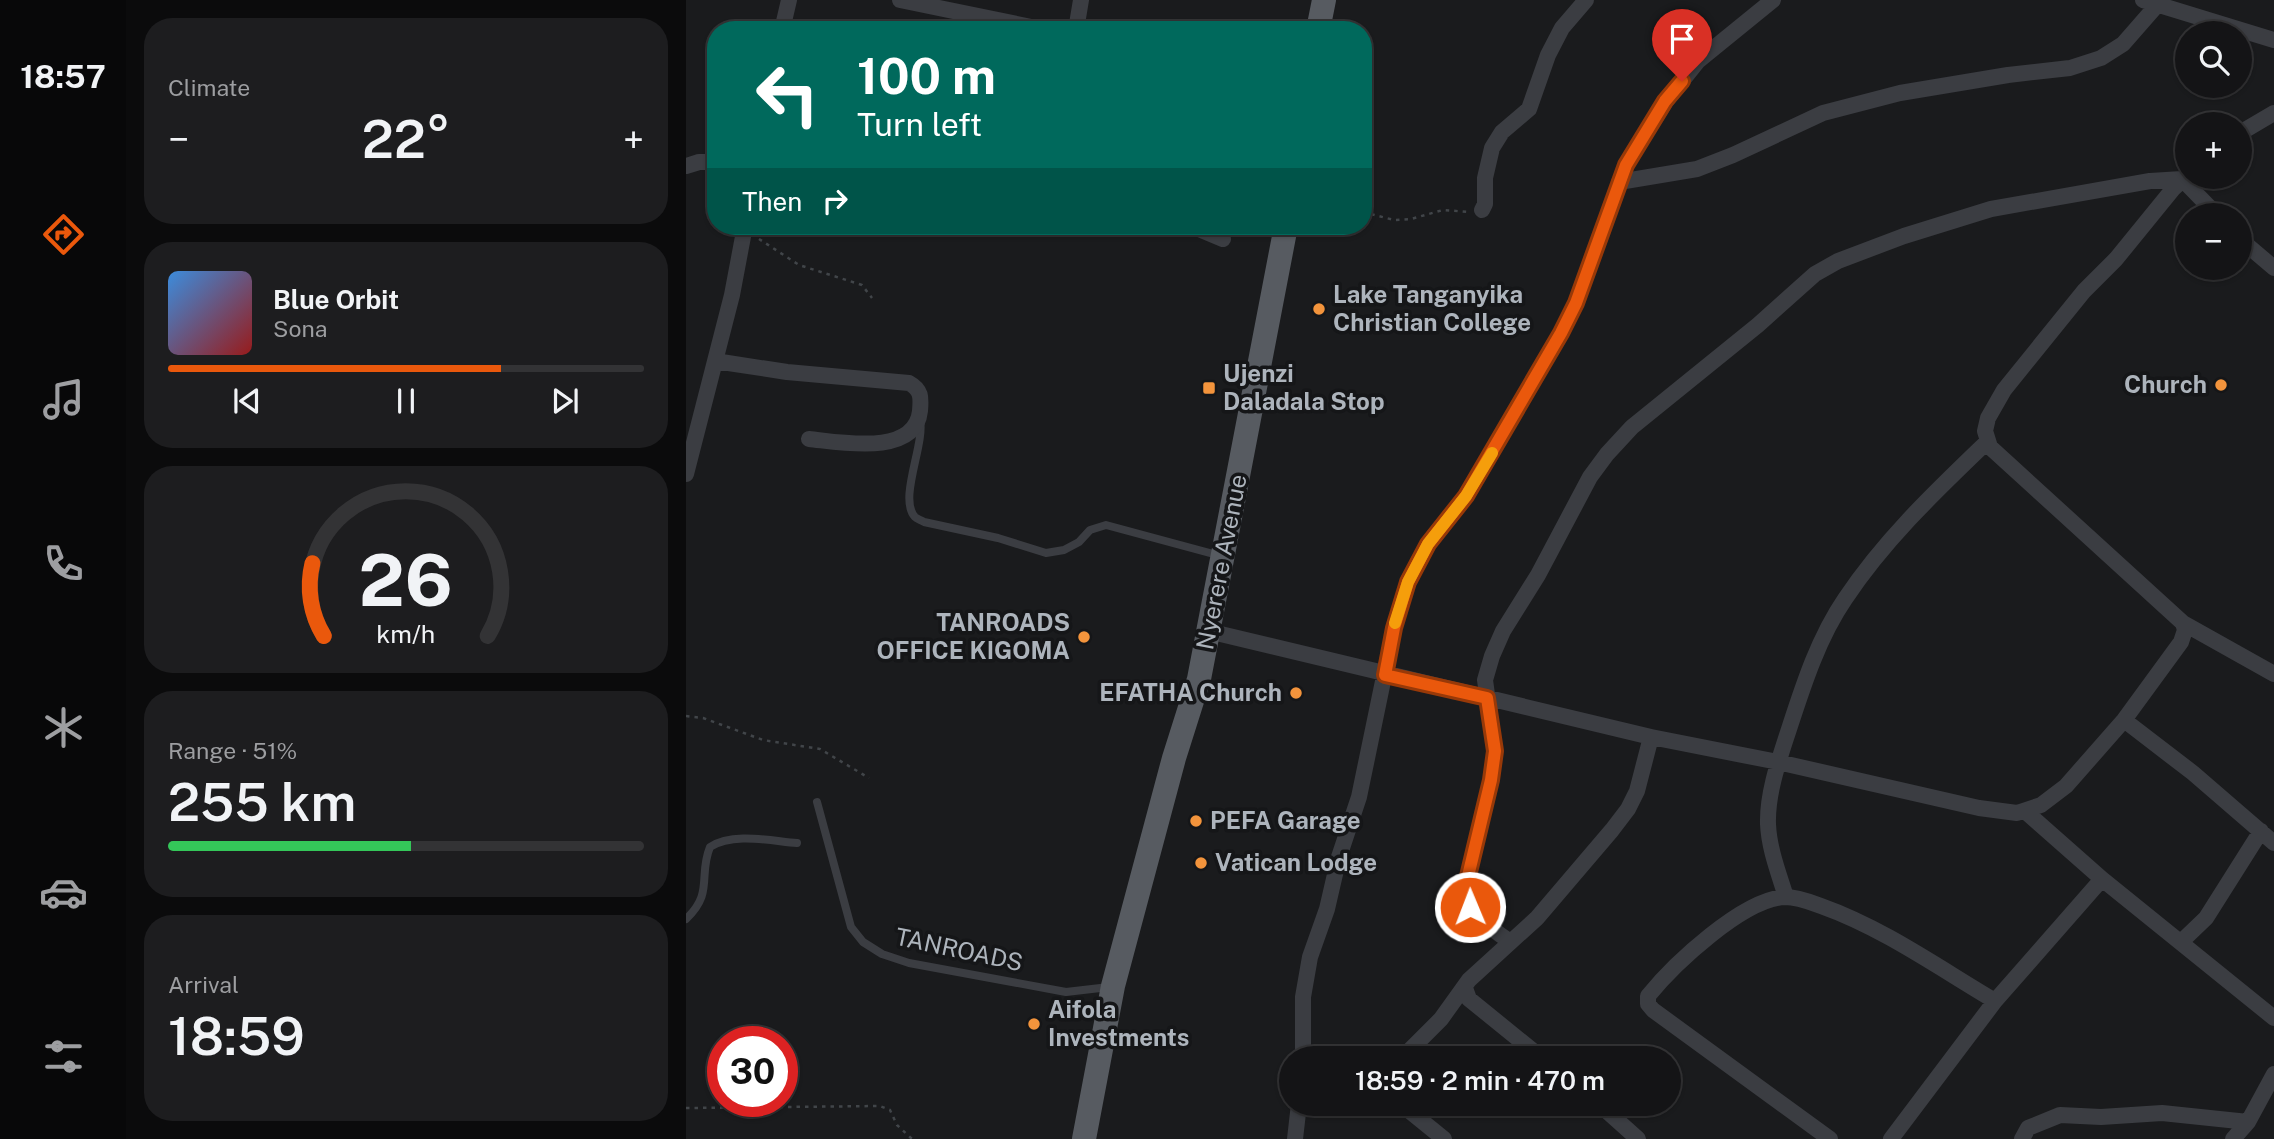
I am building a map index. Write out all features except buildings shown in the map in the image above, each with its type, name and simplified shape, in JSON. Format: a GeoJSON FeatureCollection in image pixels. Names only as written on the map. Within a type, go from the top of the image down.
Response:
{"type":"FeatureCollection","features":[{"type":"Feature","properties":{"kind":"main road"},"geometry":{"type":"LineString","coordinates":[[1320,21],[1324,0]]}},
{"type":"Feature","properties":{"kind":"main road","name":"Nyerere Avenue"},"geometry":{"type":"LineString","coordinates":[[1084,1139],[1113,986],[1174,758],[1199,679],[1284,235]]}},
{"type":"Feature","properties":{"kind":"street"},"geometry":{"type":"LineString","coordinates":[[784,21],[789,0]]}},
{"type":"Feature","properties":{"kind":"street"},"geometry":{"type":"LineString","coordinates":[[900,0],[1002,21]]}},
{"type":"Feature","properties":{"kind":"street"},"geometry":{"type":"LineString","coordinates":[[1078,21],[1081,0]]}},
{"type":"Feature","properties":{"kind":"street"},"geometry":{"type":"LineString","coordinates":[[1482,210],[1485,204],[1485,178],[1492,148],[1502,132],[1530,109],[1548,55],[1562,27],[1586,0]]}},
{"type":"Feature","properties":{"kind":"street"},"geometry":{"type":"LineString","coordinates":[[1306,1046],[1303,997],[1310,957],[1359,797],[1394,628],[1408,582],[1428,544],[1466,496],[1561,333],[1576,303],[1626,165],[1665,101],[1698,61],[1773,0]]}},
{"type":"Feature","properties":{"kind":"street"},"geometry":{"type":"LineString","coordinates":[[1619,182],[1697,169],[1823,113],[1900,93],[2070,68],[2101,58],[2123,44],[2151,2],[2274,40]]}},
{"type":"Feature","properties":{"kind":"street"},"geometry":{"type":"LineString","coordinates":[[2252,126],[2274,113]]}},
{"type":"Feature","properties":{"kind":"street"},"geometry":{"type":"LineString","coordinates":[[686,166],[707,162]]}},
{"type":"Feature","properties":{"kind":"street"},"geometry":{"type":"LineString","coordinates":[[1509,941],[1484,924],[1470,907],[1464,893],[1491,780],[1495,751],[1485,680],[1503,631],[1538,575],[1590,477],[1607,454],[1632,427],[1758,325],[1815,274],[1870,248],[1991,209],[2175,178]]}},
{"type":"Feature","properties":{"kind":"street"},"geometry":{"type":"LineString","coordinates":[[2175,189],[2116,259],[2084,291],[2004,390],[1988,418],[1985,431],[1990,447],[2183,623],[2274,674]]}},
{"type":"Feature","properties":{"kind":"street"},"geometry":{"type":"LineString","coordinates":[[2195,189],[2207,203]]}},
{"type":"Feature","properties":{"kind":"street"},"geometry":{"type":"LineString","coordinates":[[686,474],[732,295],[743,235]]}},
{"type":"Feature","properties":{"kind":"street"},"geometry":{"type":"LineString","coordinates":[[1213,235],[1223,239]]}},
{"type":"Feature","properties":{"kind":"street"},"geometry":{"type":"LineString","coordinates":[[2252,249],[2274,268]]}},
{"type":"Feature","properties":{"kind":"street"},"geometry":{"type":"LineString","coordinates":[[715,361],[787,372],[909,383],[920,393],[922,402],[919,420],[907,435],[866,444],[809,439]]}},
{"type":"Feature","properties":{"kind":"street"},"geometry":{"type":"LineString","coordinates":[[1786,897],[1768,823],[1778,762],[1802,688],[1821,643],[1844,600],[1900,526],[1988,441]]}},
{"type":"Feature","properties":{"kind":"street"},"geometry":{"type":"LineString","coordinates":[[1208,631],[1651,737],[1778,762],[2002,813],[2026,812],[2057,794],[2124,720],[2182,642],[2185,630],[2183,623]]}},
{"type":"Feature","properties":{"kind":"street"},"geometry":{"type":"LineString","coordinates":[[2124,720],[2193,773],[2274,843]]}},
{"type":"Feature","properties":{"kind":"street"},"geometry":{"type":"LineString","coordinates":[[1414,1046],[1441,1019],[1469,980],[1537,918],[1628,809],[1637,791],[1651,737]]}},
{"type":"Feature","properties":{"kind":"street"},"geometry":{"type":"LineString","coordinates":[[2026,812],[2102,879],[2274,1018]]}},
{"type":"Feature","properties":{"kind":"street"},"geometry":{"type":"LineString","coordinates":[[2182,941],[2206,918],[2261,831]]}},
{"type":"Feature","properties":{"kind":"street"},"geometry":{"type":"LineString","coordinates":[[1891,1139],[1996,1002],[2102,879]]}},
{"type":"Feature","properties":{"kind":"street"},"geometry":{"type":"LineString","coordinates":[[1830,1139],[1648,1004],[1648,996],[1681,960],[1737,916],[1774,899],[1800,898],[1855,918],[1996,1002]]}},
{"type":"Feature","properties":{"kind":"street"},"geometry":{"type":"LineString","coordinates":[[1465,988],[1469,999],[1527,1046]]}},
{"type":"Feature","properties":{"kind":"street"},"geometry":{"type":"LineString","coordinates":[[2233,1139],[2248,1122],[2274,1074]]}},
{"type":"Feature","properties":{"kind":"street"},"geometry":{"type":"LineString","coordinates":[[2022,1139],[2028,1128],[2060,1115],[2101,1117],[2162,1113],[2248,1122]]}},
{"type":"Feature","properties":{"kind":"street"},"geometry":{"type":"LineString","coordinates":[[1295,1139],[1298,1116]]}},
{"type":"Feature","properties":{"kind":"street"},"geometry":{"type":"LineString","coordinates":[[1416,1116],[1444,1139]]}},
{"type":"Feature","properties":{"kind":"street"},"geometry":{"type":"LineString","coordinates":[[1612,1116],[1638,1139]]}},
{"type":"Feature","properties":{"kind":"lane"},"geometry":{"type":"LineString","coordinates":[[919,420],[922,435],[909,502],[913,516],[924,522],[998,538],[1045,553],[1065,550],[1079,542],[1090,530],[1106,525],[1223,557]]}},
{"type":"Feature","properties":{"kind":"lane","name":"TANROADS"},"geometry":{"type":"LineString","coordinates":[[817,802],[851,927],[863,942],[882,954],[909,963],[1066,992],[1113,986]]}},
{"type":"Feature","properties":{"kind":"lane"},"geometry":{"type":"LineString","coordinates":[[686,919],[695,911],[704,896],[708,851],[715,844],[743,840],[797,843]]}},
{"type":"Feature","properties":{"kind":"path"},"geometry":{"type":"LineString","coordinates":[[1372,214],[1394,220],[1410,219],[1434,211],[1462,213],[1482,210]]}},
{"type":"Feature","properties":{"kind":"path"},"geometry":{"type":"LineString","coordinates":[[756,235],[799,265],[862,285],[872,299]]}},
{"type":"Feature","properties":{"kind":"path"},"geometry":{"type":"LineString","coordinates":[[686,716],[703,718],[763,740],[820,749],[869,778]]}},
{"type":"Feature","properties":{"kind":"path"},"geometry":{"type":"LineString","coordinates":[[686,1108],[880,1106],[890,1110],[897,1125],[912,1139]]}},
{"type":"Feature","properties":{"kind":"slow traffic"},"geometry":{"type":"LineString","coordinates":[[1395,623],[1408,582],[1428,544],[1466,496],[1492,453]]}},
{"type":"Feature","properties":{"kind":"place","name":"Lake Tanganyika Christian College"},"geometry":{"type":"Point","coordinates":[1319,309]}},
{"type":"Feature","properties":{"kind":"place","name":"Church"},"geometry":{"type":"Point","coordinates":[2221,385]}},
{"type":"Feature","properties":{"kind":"place","name":"Ujenzi Daladala Stop"},"geometry":{"type":"Point","coordinates":[1209,388]}},
{"type":"Feature","properties":{"kind":"place","name":"TANROADS OFFICE KIGOMA"},"geometry":{"type":"Point","coordinates":[1084,637]}},
{"type":"Feature","properties":{"kind":"place","name":"EFATHA Church"},"geometry":{"type":"Point","coordinates":[1296,693]}},
{"type":"Feature","properties":{"kind":"place","name":"PEFA Garage"},"geometry":{"type":"Point","coordinates":[1196,821]}},
{"type":"Feature","properties":{"kind":"place","name":"Vatican Lodge"},"geometry":{"type":"Point","coordinates":[1201,863]}},
{"type":"Feature","properties":{"kind":"place","name":"Aifola Investments"},"geometry":{"type":"Point","coordinates":[1034,1024]}},
{"type":"Feature","properties":{"kind":"route"},"geometry":{"type":"LineString","coordinates":[[1470,907],[1464,893],[1491,780],[1495,751],[1487,698],[1385,675],[1394,628],[1408,582],[1428,544],[1466,496],[1561,333],[1576,303],[1626,165],[1665,101],[1682,81]]}}]}
